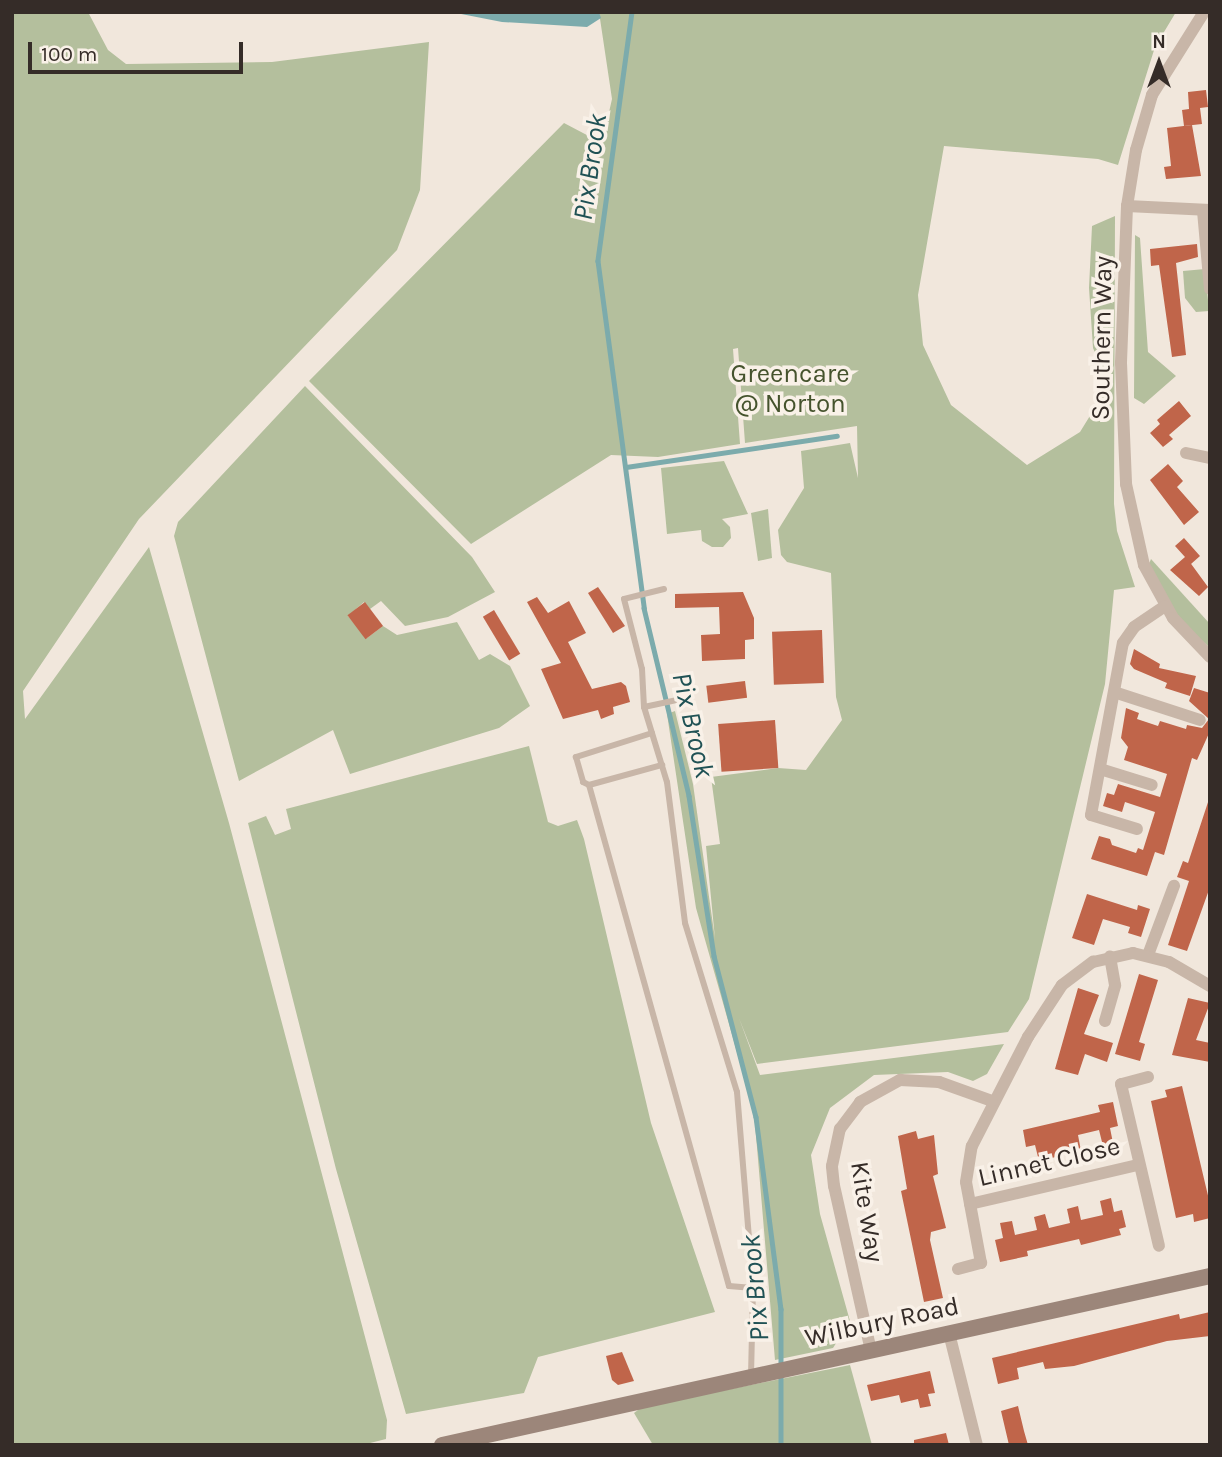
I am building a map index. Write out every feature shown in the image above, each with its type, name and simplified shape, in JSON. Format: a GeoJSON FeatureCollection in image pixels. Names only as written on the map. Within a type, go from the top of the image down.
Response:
{"type":"FeatureCollection","features":[{"type":"Feature","properties":{"kind":"street","name":"Southern Way"},"geometry":{"type":"LineString","coordinates":[[1203,12],[1152,95],[1136,150],[1127,206],[1121,363],[1126,484],[1144,565],[1165,606],[1210,657]]}},
{"type":"Feature","properties":{"kind":"street"},"geometry":{"type":"LineString","coordinates":[[1127,206],[1206,210],[1210,289]]}},
{"type":"Feature","properties":{"kind":"street"},"geometry":{"type":"LineString","coordinates":[[1186,453],[1210,458]]}},
{"type":"Feature","properties":{"kind":"street"},"geometry":{"type":"LineString","coordinates":[[1138,829],[1091,815],[1116,693],[1123,643],[1134,627],[1165,606]]}},
{"type":"Feature","properties":{"kind":"street"},"geometry":{"type":"LineString","coordinates":[[1116,693],[1199,720]]}},
{"type":"Feature","properties":{"kind":"street"},"geometry":{"type":"LineString","coordinates":[[1100,769],[1152,785]]}},
{"type":"Feature","properties":{"kind":"street"},"geometry":{"type":"LineString","coordinates":[[1148,955],[1174,886]]}},
{"type":"Feature","properties":{"kind":"street"},"geometry":{"type":"LineString","coordinates":[[958,1269],[981,1263],[970,1204],[968,1157],[992,1101],[1062,985],[1086,966],[1110,956],[1148,955],[1210,986]]}},
{"type":"Feature","properties":{"kind":"street"},"geometry":{"type":"LineString","coordinates":[[1105,1021],[1115,985],[1110,956]]}},
{"type":"Feature","properties":{"kind":"street","name":"Linnet Close"},"geometry":{"type":"LineString","coordinates":[[1148,1077],[1121,1084],[1159,1246]]}},
{"type":"Feature","properties":{"kind":"street","name":"Kite Way"},"geometry":{"type":"LineString","coordinates":[[871,1351],[834,1186],[832,1166],[840,1129],[860,1102],[900,1080],[939,1082],[992,1101]]}},
{"type":"Feature","properties":{"kind":"street","name":"Linnet Close"},"geometry":{"type":"LineString","coordinates":[[970,1204],[1138,1165]]}},
{"type":"Feature","properties":{"kind":"street","name":"Wilbury Road"},"geometry":{"type":"LineString","coordinates":[[442,1445],[472,1441],[758,1374],[1210,1276]]}},
{"type":"Feature","properties":{"kind":"street"},"geometry":{"type":"LineString","coordinates":[[949,1333],[977,1445]]}},
{"type":"Feature","properties":{"kind":"lane"},"geometry":{"type":"LineString","coordinates":[[664,589],[624,599],[642,669],[644,708],[667,782],[685,923],[737,1092],[758,1374]]}},
{"type":"Feature","properties":{"kind":"lane"},"geometry":{"type":"LineString","coordinates":[[644,708],[682,699]]}},
{"type":"Feature","properties":{"kind":"lane"},"geometry":{"type":"LineString","coordinates":[[652,733],[576,757],[583,782],[589,785],[662,765]]}},
{"type":"Feature","properties":{"kind":"lane"},"geometry":{"type":"LineString","coordinates":[[589,785],[729,1286],[753,1288]]}},
{"type":"Feature","properties":{"kind":"green space"},"geometry":{"type":"Polygon","coordinates":[[[12,12],[88,12],[108,50],[126,64],[272,62],[429,42],[420,190],[397,250],[139,519],[23,691],[25,719],[149,547],[229,823],[387,1420],[386,1439],[362,1445],[12,1445],[12,12]]]}},
{"type":"Feature","properties":{"kind":"green space","name":"Greencare @ Norton"},"geometry":{"type":"Polygon","coordinates":[[[599,12],[1176,12],[1155,47],[1118,165],[1098,159],[944,146],[918,295],[923,345],[951,405],[1027,465],[1080,432],[1109,385],[1093,348],[1089,288],[1092,226],[1115,216],[1114,504],[1117,531],[1135,587],[1114,590],[1105,684],[1029,999],[1008,1032],[757,1064],[739,1018],[760,1075],[1004,1044],[987,1074],[973,1081],[948,1072],[874,1075],[830,1108],[811,1155],[820,1214],[850,1321],[833,1348],[775,1360],[754,1112],[696,908],[667,714],[675,711],[693,784],[715,939],[706,846],[720,844],[711,777],[778,768],[806,770],[842,720],[836,697],[831,573],[787,562],[781,555],[778,530],[804,488],[801,451],[850,443],[858,478],[857,426],[745,443],[738,348],[733,349],[740,444],[658,457],[611,455],[471,544],[309,381],[564,123],[602,143],[612,99],[599,12]]]}},
{"type":"Feature","properties":{"kind":"green space"},"geometry":{"type":"Polygon","coordinates":[[[1135,235],[1140,238],[1148,352],[1176,376],[1144,404],[1134,398],[1135,235]]]}},
{"type":"Feature","properties":{"kind":"green space"},"geometry":{"type":"Polygon","coordinates":[[[1205,269],[1209,311],[1196,312],[1185,298],[1183,271],[1205,269]]]}},
{"type":"Feature","properties":{"kind":"green space"},"geometry":{"type":"Polygon","coordinates":[[[305,386],[472,557],[495,592],[448,617],[405,626],[381,601],[370,609],[364,602],[348,616],[367,638],[383,626],[397,635],[457,622],[479,660],[490,654],[510,666],[530,706],[499,728],[350,774],[333,730],[239,781],[174,536],[178,522],[305,386]]]}},
{"type":"Feature","properties":{"kind":"green space"},"geometry":{"type":"Polygon","coordinates":[[[724,461],[748,514],[722,519],[730,527],[731,538],[723,547],[712,547],[702,541],[701,530],[667,534],[661,468],[724,461]]]}},
{"type":"Feature","properties":{"kind":"green space"},"geometry":{"type":"Polygon","coordinates":[[[768,509],[772,558],[758,561],[751,513],[768,509]]]}},
{"type":"Feature","properties":{"kind":"green space"},"geometry":{"type":"Polygon","coordinates":[[[1151,559],[1210,624],[1210,648],[1177,618],[1149,564],[1151,559]]]}},
{"type":"Feature","properties":{"kind":"green space"},"geometry":{"type":"Polygon","coordinates":[[[529,746],[548,822],[558,826],[577,820],[584,839],[651,1123],[715,1312],[538,1357],[524,1393],[406,1414],[336,1169],[248,823],[266,816],[275,835],[291,829],[286,809],[529,746]]]}},
{"type":"Feature","properties":{"kind":"green space"},"geometry":{"type":"Polygon","coordinates":[[[850,1365],[872,1445],[653,1445],[634,1413],[642,1407],[850,1365]]]}},
{"type":"Feature","properties":{"kind":"water"},"geometry":{"type":"Polygon","coordinates":[[[451,12],[599,12],[601,18],[587,27],[502,22],[451,12]]]}},
{"type":"Feature","properties":{"kind":"building"},"geometry":{"type":"Polygon","coordinates":[[[1206,90],[1208,107],[1200,108],[1202,124],[1184,126],[1182,110],[1189,109],[1188,92],[1206,90]]]}},
{"type":"Feature","properties":{"kind":"building"},"geometry":{"type":"Polygon","coordinates":[[[1192,125],[1201,176],[1166,179],[1164,167],[1171,166],[1167,128],[1192,125]]]}},
{"type":"Feature","properties":{"kind":"building"},"geometry":{"type":"Polygon","coordinates":[[[1197,244],[1198,257],[1176,263],[1186,355],[1172,357],[1159,265],[1151,266],[1150,249],[1197,244]]]}},
{"type":"Feature","properties":{"kind":"building"},"geometry":{"type":"Polygon","coordinates":[[[1179,401],[1191,416],[1169,435],[1173,439],[1163,447],[1150,433],[1160,424],[1157,420],[1179,401]]]}},
{"type":"Feature","properties":{"kind":"building"},"geometry":{"type":"Polygon","coordinates":[[[1168,464],[1183,481],[1177,487],[1199,512],[1184,525],[1150,480],[1168,464]]]}},
{"type":"Feature","properties":{"kind":"building"},"geometry":{"type":"Polygon","coordinates":[[[1184,538],[1200,556],[1191,564],[1208,587],[1199,596],[1170,570],[1185,557],[1175,546],[1184,538]]]}},
{"type":"Feature","properties":{"kind":"building"},"geometry":{"type":"Polygon","coordinates":[[[598,587],[625,626],[613,633],[588,593],[598,587]]]}},
{"type":"Feature","properties":{"kind":"building"},"geometry":{"type":"Polygon","coordinates":[[[743,592],[754,618],[754,639],[745,640],[745,659],[702,661],[701,635],[720,634],[719,607],[675,608],[675,594],[743,592]]]}},
{"type":"Feature","properties":{"kind":"building"},"geometry":{"type":"Polygon","coordinates":[[[537,597],[548,613],[569,601],[586,633],[568,642],[592,689],[621,682],[626,686],[630,702],[613,707],[614,714],[601,719],[598,710],[563,719],[541,669],[561,663],[527,602],[537,597]]]}},
{"type":"Feature","properties":{"kind":"building"},"geometry":{"type":"Polygon","coordinates":[[[365,602],[383,626],[365,639],[347,615],[365,602]]]}},
{"type":"Feature","properties":{"kind":"building"},"geometry":{"type":"Polygon","coordinates":[[[494,610],[520,654],[509,660],[483,617],[494,610]]]}},
{"type":"Feature","properties":{"kind":"building"},"geometry":{"type":"Polygon","coordinates":[[[822,630],[824,683],[774,685],[772,632],[822,630]]]}},
{"type":"Feature","properties":{"kind":"building"},"geometry":{"type":"Polygon","coordinates":[[[1134,649],[1160,664],[1159,668],[1196,676],[1190,696],[1165,688],[1167,683],[1134,669],[1130,664],[1134,649]]]}},
{"type":"Feature","properties":{"kind":"building"},"geometry":{"type":"Polygon","coordinates":[[[745,681],[747,698],[708,703],[706,686],[745,681]]]}},
{"type":"Feature","properties":{"kind":"building"},"geometry":{"type":"Polygon","coordinates":[[[1194,688],[1210,693],[1210,731],[1197,760],[1192,758],[1164,855],[1155,852],[1147,876],[1091,859],[1099,836],[1110,839],[1112,845],[1136,853],[1138,848],[1143,850],[1155,812],[1125,802],[1122,812],[1103,806],[1107,793],[1114,795],[1118,784],[1160,797],[1167,774],[1124,760],[1128,747],[1121,738],[1126,708],[1139,713],[1137,719],[1158,726],[1160,721],[1186,729],[1187,725],[1202,728],[1209,719],[1189,701],[1194,688]]]}},
{"type":"Feature","properties":{"kind":"building"},"geometry":{"type":"Polygon","coordinates":[[[775,720],[778,768],[721,772],[718,724],[775,720]]]}},
{"type":"Feature","properties":{"kind":"building"},"geometry":{"type":"Polygon","coordinates":[[[1210,796],[1210,887],[1187,951],[1168,945],[1189,881],[1177,877],[1183,861],[1188,863],[1210,796]]]}},
{"type":"Feature","properties":{"kind":"building"},"geometry":{"type":"Polygon","coordinates":[[[1087,894],[1137,910],[1138,905],[1150,909],[1141,937],[1128,933],[1130,927],[1103,919],[1094,945],[1072,938],[1087,894]]]}},
{"type":"Feature","properties":{"kind":"building"},"geometry":{"type":"Polygon","coordinates":[[[1139,974],[1158,980],[1139,1042],[1145,1044],[1140,1061],[1115,1054],[1139,974]]]}},
{"type":"Feature","properties":{"kind":"building"},"geometry":{"type":"Polygon","coordinates":[[[1078,988],[1099,995],[1084,1034],[1113,1043],[1107,1062],[1085,1054],[1078,1075],[1055,1069],[1078,988]]]}},
{"type":"Feature","properties":{"kind":"building"},"geometry":{"type":"Polygon","coordinates":[[[1188,998],[1210,1003],[1196,1040],[1210,1043],[1210,1062],[1172,1055],[1188,998]]]}},
{"type":"Feature","properties":{"kind":"building"},"geometry":{"type":"Polygon","coordinates":[[[1182,1086],[1210,1204],[1210,1218],[1194,1222],[1193,1214],[1176,1218],[1151,1101],[1167,1097],[1165,1090],[1182,1086]]]}},
{"type":"Feature","properties":{"kind":"building"},"geometry":{"type":"Polygon","coordinates":[[[1113,1102],[1118,1126],[1110,1128],[1113,1143],[1103,1146],[1099,1130],[1078,1135],[1081,1151],[1039,1161],[1035,1145],[1026,1147],[1023,1130],[1100,1112],[1098,1105],[1113,1102]]]}},
{"type":"Feature","properties":{"kind":"building"},"geometry":{"type":"Polygon","coordinates":[[[916,1131],[918,1139],[934,1135],[938,1174],[933,1176],[946,1228],[931,1232],[930,1240],[943,1298],[924,1302],[901,1191],[907,1189],[898,1136],[916,1131]]]}},
{"type":"Feature","properties":{"kind":"building"},"geometry":{"type":"Polygon","coordinates":[[[1111,1198],[1114,1212],[1122,1210],[1126,1227],[1119,1229],[1121,1235],[1081,1245],[1079,1239],[1027,1251],[1028,1256],[1000,1262],[995,1240],[1003,1238],[1000,1223],[1012,1221],[1015,1235],[1037,1230],[1034,1217],[1045,1214],[1049,1228],[1070,1223],[1067,1209],[1078,1206],[1081,1220],[1103,1215],[1100,1201],[1111,1198]]]}},
{"type":"Feature","properties":{"kind":"building"},"geometry":{"type":"Polygon","coordinates":[[[1210,1312],[1210,1336],[1167,1341],[1074,1366],[1045,1369],[1043,1362],[1017,1368],[1019,1379],[998,1384],[992,1358],[1179,1314],[1180,1319],[1210,1312]]]}},
{"type":"Feature","properties":{"kind":"building"},"geometry":{"type":"Polygon","coordinates":[[[622,1352],[634,1381],[618,1385],[612,1380],[606,1356],[622,1352]]]}},
{"type":"Feature","properties":{"kind":"building"},"geometry":{"type":"Polygon","coordinates":[[[930,1371],[935,1393],[928,1394],[931,1406],[920,1408],[918,1399],[901,1403],[899,1395],[871,1401],[867,1385],[930,1371]]]}},
{"type":"Feature","properties":{"kind":"building"},"geometry":{"type":"Polygon","coordinates":[[[1018,1406],[1028,1445],[1009,1445],[1001,1411],[1018,1406]]]}},
{"type":"Feature","properties":{"kind":"building"},"geometry":{"type":"Polygon","coordinates":[[[946,1433],[949,1445],[914,1445],[914,1440],[946,1433]]]}},
{"type":"Feature","properties":{"kind":"waterway","name":"Pix Brook"},"geometry":{"type":"LineString","coordinates":[[632,12],[598,261],[644,608],[689,796],[714,956],[756,1117],[781,1309],[781,1367]]}},
{"type":"Feature","properties":{"kind":"waterway"},"geometry":{"type":"LineString","coordinates":[[626,467],[837,436]]}},
{"type":"Feature","properties":{"kind":"waterway","name":"Pix Brook"},"geometry":{"type":"LineString","coordinates":[[781,1376],[781,1445]]}}]}
